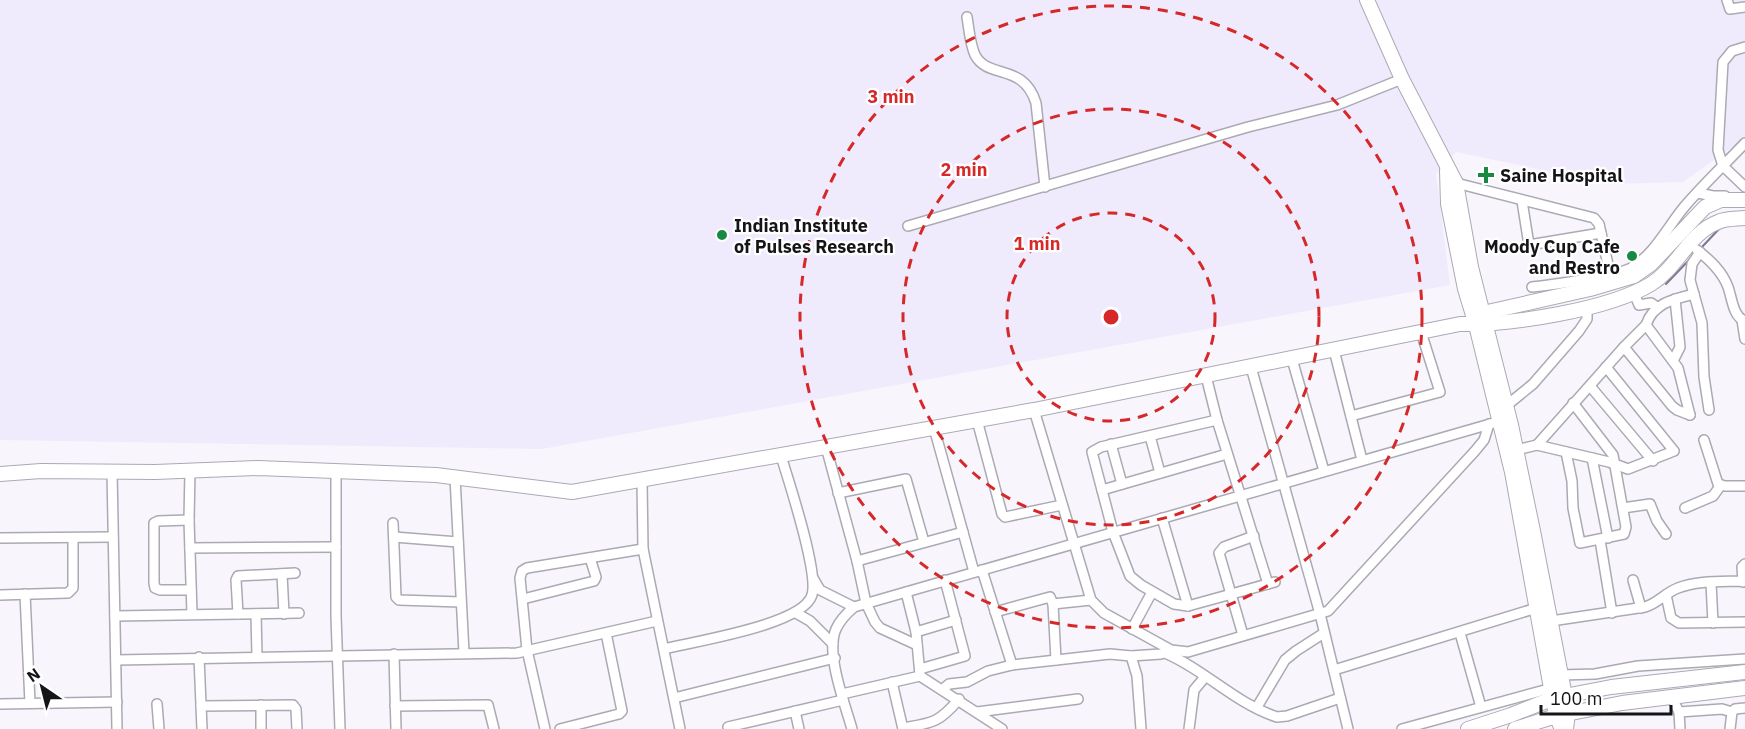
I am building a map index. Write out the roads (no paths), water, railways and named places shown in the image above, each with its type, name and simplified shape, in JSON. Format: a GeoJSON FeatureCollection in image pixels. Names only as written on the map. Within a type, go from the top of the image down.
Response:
{"type":"FeatureCollection","features":[{"type":"Feature","properties":{"kind":"street"},"geometry":{"type":"LineString","coordinates":[[1367,0],[1402,79],[1456,183],[1479,319],[1512,472],[1543,607],[1551,621],[1561,675],[1557,694]]}},
{"type":"Feature","properties":{"kind":"street"},"geometry":{"type":"LineString","coordinates":[[1727,0],[1730,9],[1745,6]]}},
{"type":"Feature","properties":{"kind":"street"},"geometry":{"type":"LineString","coordinates":[[967,17],[974,51],[980,61],[1021,80],[1032,92],[1036,103],[1045,187]]}},
{"type":"Feature","properties":{"kind":"street"},"geometry":{"type":"LineString","coordinates":[[1745,47],[1728,54],[1722,70],[1718,150],[1723,166],[1745,196]]}},
{"type":"Feature","properties":{"kind":"street"},"geometry":{"type":"LineString","coordinates":[[908,226],[1248,127],[1337,105],[1402,79]]}},
{"type":"Feature","properties":{"kind":"street"},"geometry":{"type":"LineString","coordinates":[[1532,286],[1611,278],[1632,268],[1645,257],[1698,193],[1745,143]]}},
{"type":"Feature","properties":{"kind":"street"},"geometry":{"type":"LineString","coordinates":[[1446,165],[1448,204],[1466,289],[1479,319]]}},
{"type":"Feature","properties":{"kind":"street"},"geometry":{"type":"LineString","coordinates":[[1456,183],[1594,218],[1599,224],[1611,278]]}},
{"type":"Feature","properties":{"kind":"street"},"geometry":{"type":"LineString","coordinates":[[1698,193],[1713,196],[1745,196]]}},
{"type":"Feature","properties":{"kind":"street"},"geometry":{"type":"LineString","coordinates":[[0,474],[41,471],[190,471],[258,468],[436,475],[572,492],[642,481],[1034,410],[1460,324],[1611,278],[1643,271],[1705,207],[1720,200],[1745,196]]}},
{"type":"Feature","properties":{"kind":"street"},"geometry":{"type":"LineString","coordinates":[[1522,201],[1529,245],[1601,233]]}},
{"type":"Feature","properties":{"kind":"street"},"geometry":{"type":"LineString","coordinates":[[1479,319],[1510,322],[1587,307],[1634,293],[1654,282],[1695,248],[1708,227],[1716,222],[1745,218]]}},
{"type":"Feature","properties":{"kind":"street"},"geometry":{"type":"LineString","coordinates":[[1695,248],[1689,274],[1702,323],[1704,377],[1709,410]]}},
{"type":"Feature","properties":{"kind":"street"},"geometry":{"type":"LineString","coordinates":[[1695,248],[1714,264],[1723,277],[1736,313],[1743,320],[1745,339]]}},
{"type":"Feature","properties":{"kind":"street"},"geometry":{"type":"LineString","coordinates":[[1634,293],[1638,304],[1651,303],[1658,308]]}},
{"type":"Feature","properties":{"kind":"street"},"geometry":{"type":"LineString","coordinates":[[1537,446],[1624,347],[1646,326],[1648,320],[1665,301],[1694,294]]}},
{"type":"Feature","properties":{"kind":"street"},"geometry":{"type":"LineString","coordinates":[[1673,361],[1680,347],[1675,299]]}},
{"type":"Feature","properties":{"kind":"street"},"geometry":{"type":"LineString","coordinates":[[943,689],[950,684],[967,682],[988,671],[1012,665],[1110,654],[1131,656],[1168,651],[1188,652],[1320,614],[1332,607],[1475,451],[1501,417],[1579,331],[1587,319],[1587,307]]}},
{"type":"Feature","properties":{"kind":"street"},"geometry":{"type":"LineString","coordinates":[[1624,347],[1672,406],[1690,415],[1680,372],[1646,326]]}},
{"type":"Feature","properties":{"kind":"street"},"geometry":{"type":"LineString","coordinates":[[1351,416],[1440,392],[1421,332]]}},
{"type":"Feature","properties":{"kind":"street"},"geometry":{"type":"LineString","coordinates":[[1334,350],[1362,460]]}},
{"type":"Feature","properties":{"kind":"street"},"geometry":{"type":"LineString","coordinates":[[1292,359],[1324,471]]}},
{"type":"Feature","properties":{"kind":"street"},"geometry":{"type":"LineString","coordinates":[[1251,367],[1320,614],[1348,729]]}},
{"type":"Feature","properties":{"kind":"street"},"geometry":{"type":"LineString","coordinates":[[1516,450],[1537,446],[1592,458],[1628,469],[1674,451],[1606,368]]}},
{"type":"Feature","properties":{"kind":"street"},"geometry":{"type":"LineString","coordinates":[[1206,376],[1227,454],[1271,583],[1188,606],[1178,606],[1152,592],[1130,576],[1113,532],[1092,452],[1111,444],[1217,420]]}},
{"type":"Feature","properties":{"kind":"street"},"geometry":{"type":"LineString","coordinates":[[1590,386],[1653,461]]}},
{"type":"Feature","properties":{"kind":"street"},"geometry":{"type":"LineString","coordinates":[[1566,452],[1580,543],[1621,536],[1627,530],[1611,453],[1573,404]]}},
{"type":"Feature","properties":{"kind":"street"},"geometry":{"type":"LineString","coordinates":[[1034,410],[1091,600],[1104,613],[1184,661],[1205,677],[1273,716],[1281,717],[1340,698]]}},
{"type":"Feature","properties":{"kind":"street"},"geometry":{"type":"LineString","coordinates":[[1501,417],[1516,450],[1563,722]]}},
{"type":"Feature","properties":{"kind":"street"},"geometry":{"type":"LineString","coordinates":[[852,729],[843,697],[833,644],[836,629],[845,615],[854,607],[1242,496],[1501,417]]}},
{"type":"Feature","properties":{"kind":"street"},"geometry":{"type":"LineString","coordinates":[[977,420],[1002,514],[1005,517],[1062,505]]}},
{"type":"Feature","properties":{"kind":"street"},"geometry":{"type":"LineString","coordinates":[[934,428],[963,532],[995,612],[1012,665]]}},
{"type":"Feature","properties":{"kind":"street"},"geometry":{"type":"LineString","coordinates":[[1150,436],[1160,473]]}},
{"type":"Feature","properties":{"kind":"street"},"geometry":{"type":"LineString","coordinates":[[1704,440],[1716,479],[1721,485],[1745,486]]}},
{"type":"Feature","properties":{"kind":"street"},"geometry":{"type":"LineString","coordinates":[[1111,444],[1122,484]]}},
{"type":"Feature","properties":{"kind":"street"},"geometry":{"type":"LineString","coordinates":[[826,447],[866,603],[880,628],[917,645]]}},
{"type":"Feature","properties":{"kind":"street"},"geometry":{"type":"LineString","coordinates":[[1102,490],[1227,454]]}},
{"type":"Feature","properties":{"kind":"street"},"geometry":{"type":"LineString","coordinates":[[664,650],[765,626],[796,613],[808,604],[813,593],[812,576],[781,456]]}},
{"type":"Feature","properties":{"kind":"street"},"geometry":{"type":"LineString","coordinates":[[1592,458],[1612,613]]}},
{"type":"Feature","properties":{"kind":"street"},"geometry":{"type":"LineString","coordinates":[[112,471],[117,729]]}},
{"type":"Feature","properties":{"kind":"street"},"geometry":{"type":"LineString","coordinates":[[190,471],[192,614]]}},
{"type":"Feature","properties":{"kind":"street"},"geometry":{"type":"LineString","coordinates":[[336,471],[340,729]]}},
{"type":"Feature","properties":{"kind":"street"},"geometry":{"type":"LineString","coordinates":[[455,477],[464,653]]}},
{"type":"Feature","properties":{"kind":"street"},"geometry":{"type":"LineString","coordinates":[[838,493],[906,479],[924,542]]}},
{"type":"Feature","properties":{"kind":"street"},"geometry":{"type":"LineString","coordinates":[[642,481],[643,549],[680,729]]}},
{"type":"Feature","properties":{"kind":"street"},"geometry":{"type":"LineString","coordinates":[[1685,508],[1713,496],[1721,485]]}},
{"type":"Feature","properties":{"kind":"street"},"geometry":{"type":"LineString","coordinates":[[1623,508],[1650,504],[1657,521],[1666,534]]}},
{"type":"Feature","properties":{"kind":"street"},"geometry":{"type":"LineString","coordinates":[[1162,518],[1188,606]]}},
{"type":"Feature","properties":{"kind":"street"},"geometry":{"type":"LineString","coordinates":[[189,520],[154,523],[154,583],[155,588],[160,590],[191,590]]}},
{"type":"Feature","properties":{"kind":"street"},"geometry":{"type":"LineString","coordinates":[[393,523],[396,597],[399,600],[461,602]]}},
{"type":"Feature","properties":{"kind":"street"},"geometry":{"type":"LineString","coordinates":[[857,561],[963,532]]}},
{"type":"Feature","properties":{"kind":"street"},"geometry":{"type":"LineString","coordinates":[[1243,635],[1220,549],[1254,536]]}},
{"type":"Feature","properties":{"kind":"street"},"geometry":{"type":"LineString","coordinates":[[0,537],[113,537]]}},
{"type":"Feature","properties":{"kind":"street"},"geometry":{"type":"LineString","coordinates":[[394,537],[458,542]]}},
{"type":"Feature","properties":{"kind":"street"},"geometry":{"type":"LineString","coordinates":[[0,594],[71,591],[73,588],[73,538]]}},
{"type":"Feature","properties":{"kind":"street"},"geometry":{"type":"LineString","coordinates":[[190,548],[336,547]]}},
{"type":"Feature","properties":{"kind":"street"},"geometry":{"type":"LineString","coordinates":[[545,729],[527,650],[520,578],[522,571],[526,568],[643,549]]}},
{"type":"Feature","properties":{"kind":"street"},"geometry":{"type":"LineString","coordinates":[[523,599],[594,581],[596,577],[590,558]]}},
{"type":"Feature","properties":{"kind":"street"},"geometry":{"type":"LineString","coordinates":[[1551,621],[1641,608],[1657,603],[1666,594],[1680,587],[1744,581],[1742,567],[1745,564]]}},
{"type":"Feature","properties":{"kind":"street"},"geometry":{"type":"LineString","coordinates":[[282,573],[284,614]]}},
{"type":"Feature","properties":{"kind":"street"},"geometry":{"type":"LineString","coordinates":[[238,614],[238,576],[295,573]]}},
{"type":"Feature","properties":{"kind":"street"},"geometry":{"type":"LineString","coordinates":[[812,576],[820,590],[854,607]]}},
{"type":"Feature","properties":{"kind":"street"},"geometry":{"type":"LineString","coordinates":[[729,729],[728,727],[795,711],[892,682],[964,656],[945,580]]}},
{"type":"Feature","properties":{"kind":"street"},"geometry":{"type":"LineString","coordinates":[[1633,580],[1641,608]]}},
{"type":"Feature","properties":{"kind":"street"},"geometry":{"type":"LineString","coordinates":[[1712,583],[1713,623]]}},
{"type":"Feature","properties":{"kind":"street"},"geometry":{"type":"LineString","coordinates":[[906,592],[916,632],[920,672],[977,712],[990,725],[1002,729]]}},
{"type":"Feature","properties":{"kind":"street"},"geometry":{"type":"LineString","coordinates":[[1132,629],[1152,592]]}},
{"type":"Feature","properties":{"kind":"street"},"geometry":{"type":"LineString","coordinates":[[25,594],[30,703]]}},
{"type":"Feature","properties":{"kind":"street"},"geometry":{"type":"LineString","coordinates":[[1666,594],[1670,614],[1675,621],[1684,624],[1745,622]]}},
{"type":"Feature","properties":{"kind":"street"},"geometry":{"type":"LineString","coordinates":[[995,612],[1050,597],[1053,604],[1056,660]]}},
{"type":"Feature","properties":{"kind":"street"},"geometry":{"type":"LineString","coordinates":[[1053,604],[1091,600]]}},
{"type":"Feature","properties":{"kind":"street"},"geometry":{"type":"LineString","coordinates":[[1334,670],[1543,607]]}},
{"type":"Feature","properties":{"kind":"street"},"geometry":{"type":"LineString","coordinates":[[796,613],[810,621],[833,644]]}},
{"type":"Feature","properties":{"kind":"street"},"geometry":{"type":"LineString","coordinates":[[256,614],[257,657]]}},
{"type":"Feature","properties":{"kind":"street"},"geometry":{"type":"LineString","coordinates":[[115,616],[299,614]]}},
{"type":"Feature","properties":{"kind":"street"},"geometry":{"type":"LineString","coordinates":[[916,632],[956,620]]}},
{"type":"Feature","properties":{"kind":"street"},"geometry":{"type":"LineString","coordinates":[[116,660],[517,652],[657,621]]}},
{"type":"Feature","properties":{"kind":"street"},"geometry":{"type":"LineString","coordinates":[[560,729],[620,714],[622,711],[606,633]]}},
{"type":"Feature","properties":{"kind":"street"},"geometry":{"type":"LineString","coordinates":[[1257,707],[1285,660],[1324,633]]}},
{"type":"Feature","properties":{"kind":"street"},"geometry":{"type":"LineString","coordinates":[[1460,633],[1481,707]]}},
{"type":"Feature","properties":{"kind":"street"},"geometry":{"type":"LineString","coordinates":[[394,654],[396,729]]}},
{"type":"Feature","properties":{"kind":"street"},"geometry":{"type":"LineString","coordinates":[[1131,656],[1137,676],[1141,729]]}},
{"type":"Feature","properties":{"kind":"street"},"geometry":{"type":"LineString","coordinates":[[199,657],[202,729]]}},
{"type":"Feature","properties":{"kind":"street"},"geometry":{"type":"LineString","coordinates":[[674,698],[835,658]]}},
{"type":"Feature","properties":{"kind":"street"},"geometry":{"type":"LineString","coordinates":[[1561,675],[1595,674],[1638,666],[1745,659]]}},
{"type":"Feature","properties":{"kind":"street"},"geometry":{"type":"LineString","coordinates":[[1402,729],[1481,707],[1557,694],[1745,672]]}},
{"type":"Feature","properties":{"kind":"street"},"geometry":{"type":"LineString","coordinates":[[1189,729],[1194,690],[1205,677]]}},
{"type":"Feature","properties":{"kind":"street"},"geometry":{"type":"LineString","coordinates":[[892,682],[903,728],[927,726],[944,717],[959,699]]}},
{"type":"Feature","properties":{"kind":"street"},"geometry":{"type":"LineString","coordinates":[[1515,729],[1563,722],[1622,703],[1745,688]]}},
{"type":"Feature","properties":{"kind":"street"},"geometry":{"type":"LineString","coordinates":[[1468,729],[1511,715],[1557,694]]}},
{"type":"Feature","properties":{"kind":"street"},"geometry":{"type":"LineString","coordinates":[[1671,696],[1679,712],[1680,729]]}},
{"type":"Feature","properties":{"kind":"street"},"geometry":{"type":"LineString","coordinates":[[977,712],[1078,699]]}},
{"type":"Feature","properties":{"kind":"street"},"geometry":{"type":"LineString","coordinates":[[0,704],[117,702]]}},
{"type":"Feature","properties":{"kind":"street"},"geometry":{"type":"LineString","coordinates":[[158,704],[159,729]]}},
{"type":"Feature","properties":{"kind":"street"},"geometry":{"type":"LineString","coordinates":[[261,705],[261,729]]}},
{"type":"Feature","properties":{"kind":"street"},"geometry":{"type":"LineString","coordinates":[[201,706],[293,705],[296,710],[297,729]]}},
{"type":"Feature","properties":{"kind":"street"},"geometry":{"type":"LineString","coordinates":[[395,706],[488,705],[494,729]]}},
{"type":"Feature","properties":{"kind":"street"},"geometry":{"type":"LineString","coordinates":[[1730,729],[1732,712],[1735,709],[1745,708]]}},
{"type":"Feature","properties":{"kind":"street"},"geometry":{"type":"LineString","coordinates":[[1679,712],[1722,709],[1732,712]]}},
{"type":"Feature","properties":{"kind":"street"},"geometry":{"type":"LineString","coordinates":[[795,711],[799,729]]}},
{"type":"Feature","properties":{"kind":"street"},"geometry":{"type":"LineString","coordinates":[[1279,728],[1281,717]]}},
{"type":"Feature","properties":{"kind":"waterway"},"geometry":{"type":"LineString","coordinates":[[1701,248],[1720,228]]}},
{"type":"Feature","properties":{"kind":"waterway"},"geometry":{"type":"LineString","coordinates":[[1666,284],[1691,258]]}},
{"type":"Feature","properties":{"kind":"place","name":"Saine Hospital"},"geometry":{"type":"Point","coordinates":[1486,175]}},
{"type":"Feature","properties":{"kind":"place","name":"Indian Institute of Pulses Research"},"geometry":{"type":"Point","coordinates":[722,235]}},
{"type":"Feature","properties":{"kind":"place","name":"Moody Cup Cafe and Restro"},"geometry":{"type":"Point","coordinates":[1632,256]}}]}
